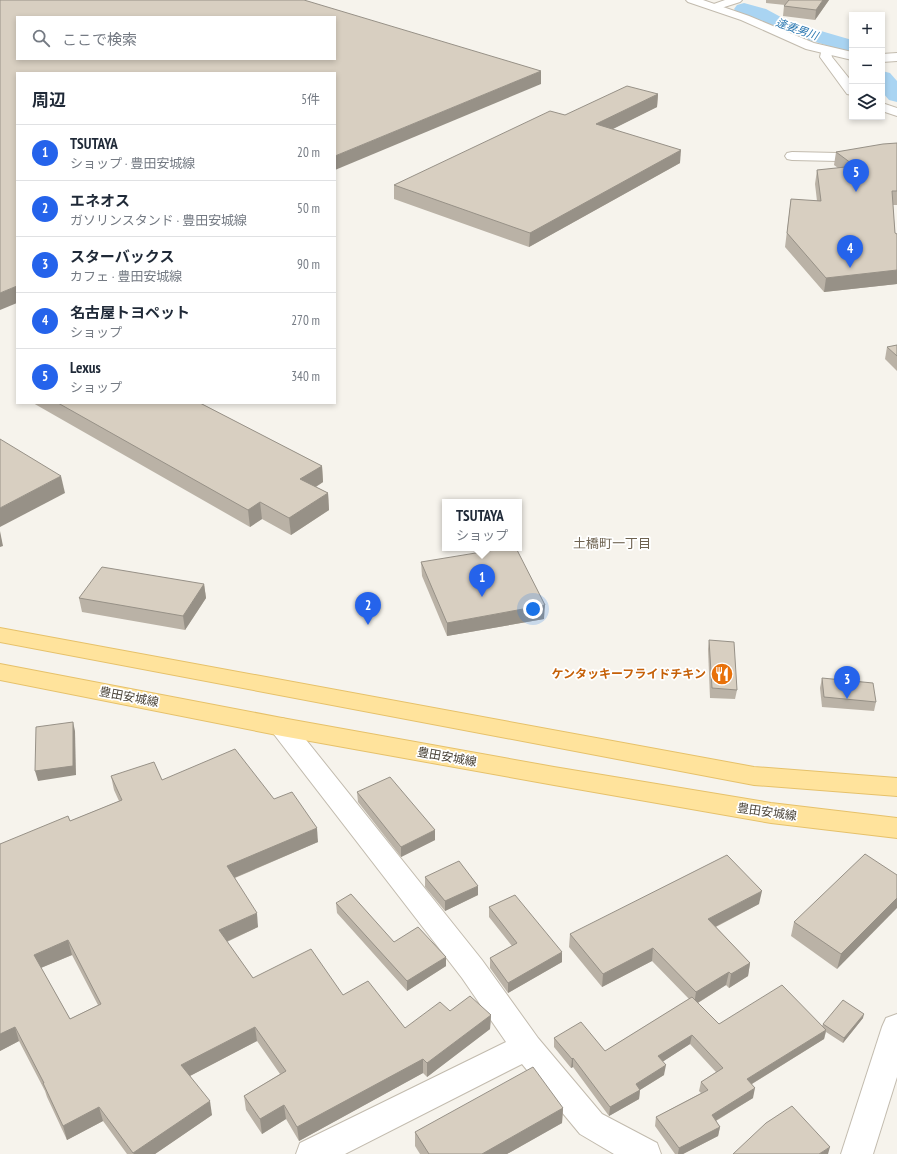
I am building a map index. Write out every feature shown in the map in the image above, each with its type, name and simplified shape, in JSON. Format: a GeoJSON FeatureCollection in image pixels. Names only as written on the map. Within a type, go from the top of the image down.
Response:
{"type":"FeatureCollection","features":[{"type":"Feature","properties":{"kind":"main road"},"geometry":{"type":"LineString","coordinates":[[0,635],[754,776],[897,787]]}},
{"type":"Feature","properties":{"kind":"main road","name":"豊田安城線"},"geometry":{"type":"LineString","coordinates":[[0,672],[282,727],[772,814],[897,828]]}},
{"type":"Feature","properties":{"kind":"street"},"geometry":{"type":"LineString","coordinates":[[692,0],[715,7],[831,52],[849,55]]}},
{"type":"Feature","properties":{"kind":"street"},"geometry":{"type":"LineString","coordinates":[[715,7],[736,0]]}},
{"type":"Feature","properties":{"kind":"street"},"geometry":{"type":"LineString","coordinates":[[831,52],[826,58],[849,87]]}},
{"type":"Feature","properties":{"kind":"street"},"geometry":{"type":"LineString","coordinates":[[885,58],[897,57]]}},
{"type":"Feature","properties":{"kind":"street"},"geometry":{"type":"LineString","coordinates":[[885,108],[897,112]]}},
{"type":"Feature","properties":{"kind":"street"},"geometry":{"type":"LineString","coordinates":[[792,156],[838,157],[897,150]]}},
{"type":"Feature","properties":{"kind":"street"},"geometry":{"type":"LineString","coordinates":[[282,727],[472,969],[527,1047],[591,1124],[645,1154]]}},
{"type":"Feature","properties":{"kind":"street"},"geometry":{"type":"LineString","coordinates":[[856,1154],[897,1027]]}},
{"type":"Feature","properties":{"kind":"street"},"geometry":{"type":"LineString","coordinates":[[312,1154],[527,1047]]}},
{"type":"Feature","properties":{"kind":"building"},"geometry":{"type":"Polygon","coordinates":[[[0,0],[304,0],[541,71],[336,156],[336,72],[16,72],[16,286],[0,293],[0,0]]]}},
{"type":"Feature","properties":{"kind":"building"},"geometry":{"type":"Polygon","coordinates":[[[789,0],[823,0],[816,10],[784,6],[789,0]]]}},
{"type":"Feature","properties":{"kind":"building"},"geometry":{"type":"Polygon","coordinates":[[[627,86],[658,94],[596,124],[681,150],[530,233],[394,185],[550,111],[565,115],[627,86]]]}},
{"type":"Feature","properties":{"kind":"building"},"geometry":{"type":"Polygon","coordinates":[[[897,143],[897,191],[892,191],[895,233],[897,234],[897,270],[826,278],[787,233],[791,199],[821,201],[817,170],[855,166],[836,152],[897,143]]]}},
{"type":"Feature","properties":{"kind":"building"},"geometry":{"type":"Polygon","coordinates":[[[897,345],[897,356],[887,347],[897,345]]]}},
{"type":"Feature","properties":{"kind":"building"},"geometry":{"type":"Polygon","coordinates":[[[60,404],[202,404],[322,466],[300,479],[328,493],[289,518],[260,502],[248,510],[60,404]]]}},
{"type":"Feature","properties":{"kind":"building"},"geometry":{"type":"Polygon","coordinates":[[[0,439],[61,476],[0,508],[0,439]]]}},
{"type":"Feature","properties":{"kind":"building"},"geometry":{"type":"Polygon","coordinates":[[[488,551],[518,551],[545,605],[447,623],[421,562],[488,551]]]}},
{"type":"Feature","properties":{"kind":"building"},"geometry":{"type":"Polygon","coordinates":[[[102,567],[204,584],[183,616],[79,598],[102,567]]]}},
{"type":"Feature","properties":{"kind":"building","name":"ケンタッキーフライドチキン"},"geometry":{"type":"Polygon","coordinates":[[[709,640],[734,642],[737,690],[712,688],[709,640]]]}},
{"type":"Feature","properties":{"kind":"building"},"geometry":{"type":"Polygon","coordinates":[[[822,678],[873,683],[876,702],[824,697],[822,678]]]}},
{"type":"Feature","properties":{"kind":"building"},"geometry":{"type":"Polygon","coordinates":[[[73,722],[73,766],[35,771],[36,727],[73,722]]]}},
{"type":"Feature","properties":{"kind":"building"},"geometry":{"type":"Polygon","coordinates":[[[235,749],[274,799],[292,792],[317,828],[227,866],[257,913],[219,930],[253,978],[311,949],[343,995],[368,981],[405,1028],[440,1002],[450,1011],[470,996],[491,1015],[427,1063],[423,1059],[297,1127],[284,1105],[260,1119],[244,1096],[286,1071],[255,1027],[181,1065],[210,1101],[133,1153],[99,1107],[63,1126],[44,1083],[15,1027],[0,1034],[0,844],[68,816],[70,821],[122,800],[111,776],[154,762],[162,780],[235,749]],[[68,940],[34,955],[70,1019],[101,1004],[68,940]]]}},
{"type":"Feature","properties":{"kind":"building"},"geometry":{"type":"Polygon","coordinates":[[[390,777],[435,830],[401,847],[357,792],[390,777]]]}},
{"type":"Feature","properties":{"kind":"building"},"geometry":{"type":"Polygon","coordinates":[[[865,854],[897,875],[897,898],[841,954],[794,922],[865,854]]]}},
{"type":"Feature","properties":{"kind":"building"},"geometry":{"type":"Polygon","coordinates":[[[727,855],[762,891],[708,919],[750,963],[731,974],[729,972],[696,992],[653,948],[603,974],[570,934],[727,855]]]}},
{"type":"Feature","properties":{"kind":"building"},"geometry":{"type":"Polygon","coordinates":[[[459,861],[478,886],[445,901],[425,877],[459,861]]]}},
{"type":"Feature","properties":{"kind":"building"},"geometry":{"type":"Polygon","coordinates":[[[351,894],[394,942],[418,927],[446,957],[407,981],[336,903],[351,894]]]}},
{"type":"Feature","properties":{"kind":"building"},"geometry":{"type":"Polygon","coordinates":[[[515,895],[562,952],[508,983],[490,958],[517,943],[489,907],[515,895]]]}},
{"type":"Feature","properties":{"kind":"building"},"geometry":{"type":"Polygon","coordinates":[[[782,985],[826,1030],[747,1079],[755,1088],[712,1115],[720,1127],[679,1148],[656,1117],[708,1090],[701,1082],[723,1068],[692,1035],[658,1056],[666,1065],[636,1084],[640,1090],[610,1107],[573,1058],[572,1059],[554,1038],[581,1022],[605,1051],[692,997],[719,1024],[782,985]]]}},
{"type":"Feature","properties":{"kind":"building"},"geometry":{"type":"Polygon","coordinates":[[[843,1000],[864,1014],[844,1038],[823,1024],[843,1000]]]}},
{"type":"Feature","properties":{"kind":"building"},"geometry":{"type":"Polygon","coordinates":[[[533,1067],[563,1108],[482,1154],[429,1154],[415,1132],[533,1067]]]}},
{"type":"Feature","properties":{"kind":"building"},"geometry":{"type":"Polygon","coordinates":[[[792,1106],[830,1147],[819,1154],[733,1154],[766,1123],[792,1106]]]}},
{"type":"Feature","properties":{"kind":"waterway","name":"逢妻男川"},"geometry":{"type":"LineString","coordinates":[[744,9],[759,13],[783,26],[849,46]]}},
{"type":"Feature","properties":{"kind":"waterway","name":"逢妻男川"},"geometry":{"type":"LineString","coordinates":[[885,81],[897,95]]}},
{"type":"Feature","properties":{"kind":"place","name":"Lexus"},"geometry":{"type":"Point","coordinates":[856,192]}},
{"type":"Feature","properties":{"kind":"place","name":"名古屋トヨペット"},"geometry":{"type":"Point","coordinates":[850,268]}},
{"type":"Feature","properties":{"kind":"place","name":"TSUTAYA"},"geometry":{"type":"Point","coordinates":[482,597]}},
{"type":"Feature","properties":{"kind":"place","name":"エネオス"},"geometry":{"type":"Point","coordinates":[368,625]}},
{"type":"Feature","properties":{"kind":"place","name":"ケンタッキーフライドチキン"},"geometry":{"type":"Point","coordinates":[722,674]}},
{"type":"Feature","properties":{"kind":"place","name":"スターバックス"},"geometry":{"type":"Point","coordinates":[847,699]}},
{"type":"Feature","properties":{"kind":"district","name":"土橋町一丁目"},"geometry":{"type":"Point","coordinates":[612,543]}}]}
